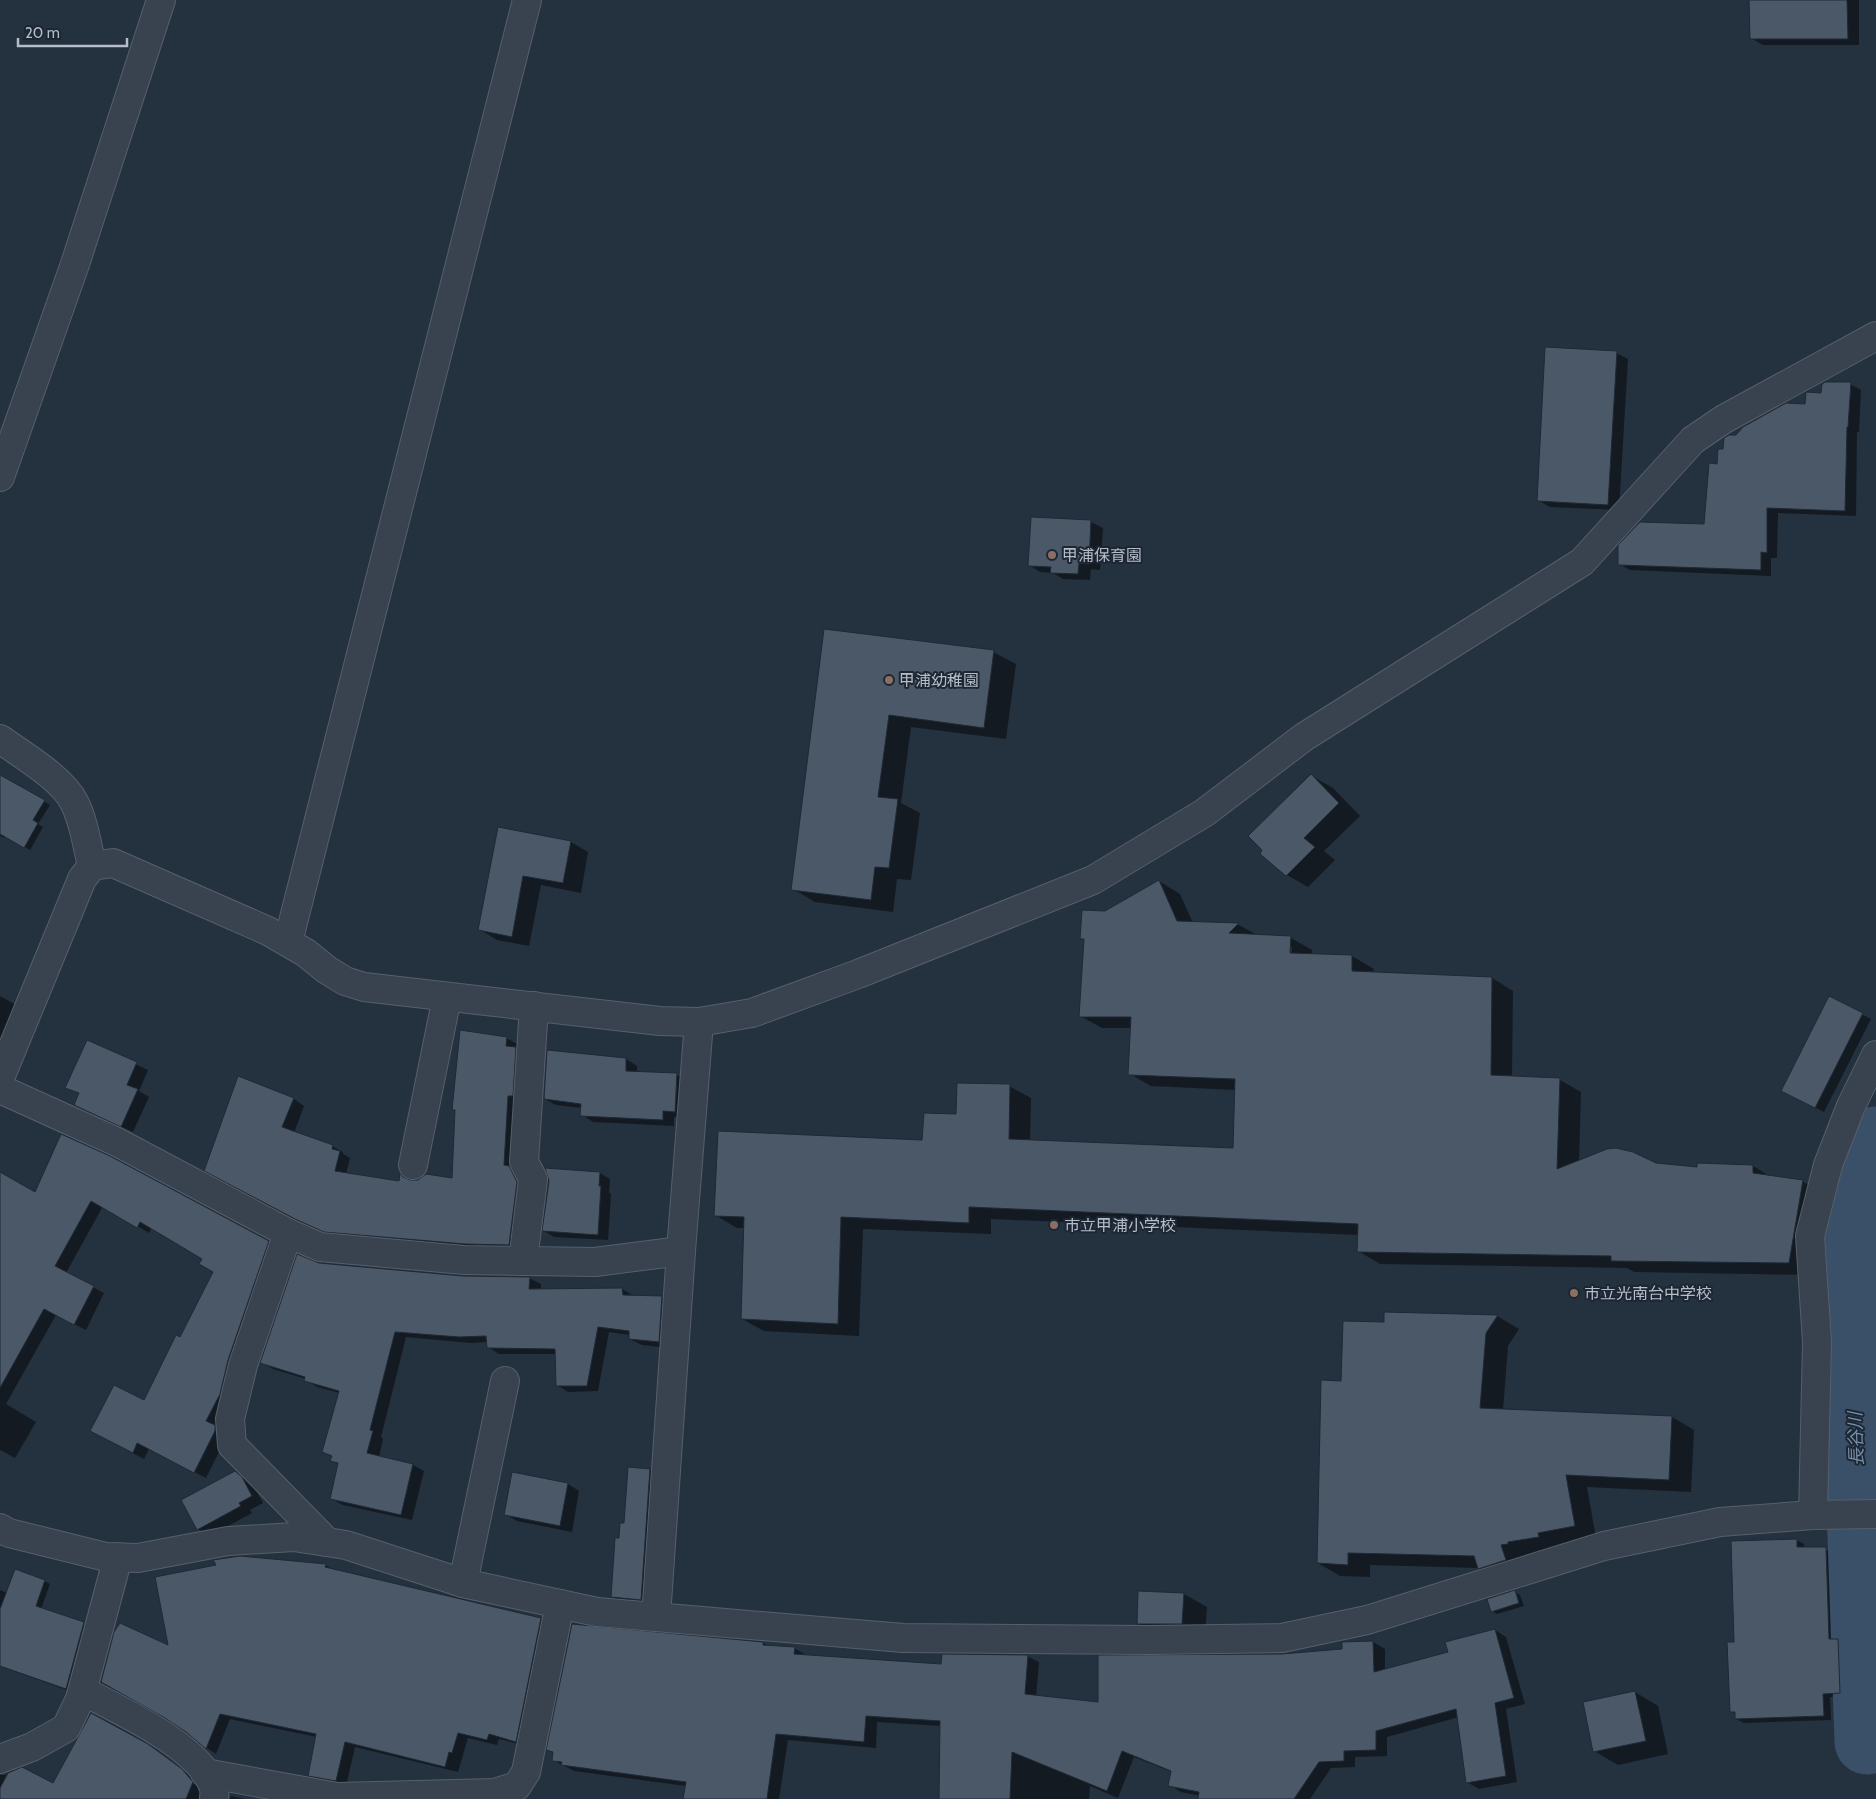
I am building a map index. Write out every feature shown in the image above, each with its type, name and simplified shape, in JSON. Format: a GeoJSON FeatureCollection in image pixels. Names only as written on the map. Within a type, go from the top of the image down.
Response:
{"type":"FeatureCollection","features":[{"type":"Feature","properties":{"kind":"street"},"geometry":{"type":"LineString","coordinates":[[0,477],[75,264],[161,0]]}},
{"type":"Feature","properties":{"kind":"street"},"geometry":{"type":"LineString","coordinates":[[288,942],[527,0]]}},
{"type":"Feature","properties":{"kind":"street"},"geometry":{"type":"LineString","coordinates":[[0,1078],[82,880],[92,866],[112,863],[288,942],[345,981],[364,987],[660,1021],[699,1022],[752,1013],[858,974],[1093,880],[1204,813],[1304,737],[1582,562],[1693,440],[1724,419],[1876,336]]}},
{"type":"Feature","properties":{"kind":"street"},"geometry":{"type":"LineString","coordinates":[[0,739],[60,782],[74,801],[86,838],[92,866]]}},
{"type":"Feature","properties":{"kind":"street"},"geometry":{"type":"LineString","coordinates":[[413,1165],[447,996]]}},
{"type":"Feature","properties":{"kind":"street"},"geometry":{"type":"LineString","coordinates":[[523,1260],[533,1179],[524,1162],[534,1006]]}},
{"type":"Feature","properties":{"kind":"street"},"geometry":{"type":"LineString","coordinates":[[656,1617],[699,1022]]}},
{"type":"Feature","properties":{"kind":"street"},"geometry":{"type":"LineString","coordinates":[[1825,1515],[1810,1236],[1828,1165],[1851,1106],[1876,1055]]}},
{"type":"Feature","properties":{"kind":"street"},"geometry":{"type":"LineString","coordinates":[[0,1089],[117,1142],[288,1233],[320,1247],[464,1260],[595,1262],[681,1252]]}},
{"type":"Feature","properties":{"kind":"street"},"geometry":{"type":"LineString","coordinates":[[288,1233],[243,1365],[230,1419],[232,1445],[327,1542]]}},
{"type":"Feature","properties":{"kind":"street"},"geometry":{"type":"LineString","coordinates":[[463,1584],[505,1380]]}},
{"type":"Feature","properties":{"kind":"street"},"geometry":{"type":"LineString","coordinates":[[3,1538],[106,1557],[138,1558],[228,1541],[294,1537],[346,1545],[463,1584],[598,1612],[903,1638],[1139,1640],[1282,1638],[1367,1620],[1604,1546],[1720,1522],[1825,1515],[1874,1514]]}},
{"type":"Feature","properties":{"kind":"street"},"geometry":{"type":"LineString","coordinates":[[0,1759],[32,1747],[66,1728],[83,1691],[118,1557]]}},
{"type":"Feature","properties":{"kind":"street"},"geometry":{"type":"LineString","coordinates":[[205,1773],[337,1797],[494,1793],[517,1786],[526,1772],[560,1604]]}},
{"type":"Feature","properties":{"kind":"street"},"geometry":{"type":"LineString","coordinates":[[83,1691],[156,1728],[196,1762],[205,1773],[214,1788],[214,1799]]}},
{"type":"Feature","properties":{"kind":"building"},"geometry":{"type":"Polygon","coordinates":[[[1749,0],[1847,0],[1848,39],[1750,39],[1749,0]]]}},
{"type":"Feature","properties":{"kind":"building"},"geometry":{"type":"Polygon","coordinates":[[[1545,347],[1617,351],[1608,505],[1537,501],[1545,347]]]}},
{"type":"Feature","properties":{"kind":"building"},"geometry":{"type":"Polygon","coordinates":[[[1825,382],[1851,382],[1847,427],[1845,511],[1767,508],[1767,553],[1761,552],[1761,570],[1618,565],[1618,545],[1640,522],[1704,524],[1709,463],[1717,464],[1718,449],[1723,449],[1724,438],[1729,435],[1736,435],[1743,427],[1786,403],[1805,404],[1806,392],[1821,393],[1822,384],[1825,382]]]}},
{"type":"Feature","properties":{"kind":"building"},"geometry":{"type":"Polygon","coordinates":[[[1031,517],[1091,520],[1089,564],[1079,563],[1078,574],[1050,573],[1051,567],[1028,566],[1031,517]]]}},
{"type":"Feature","properties":{"kind":"building"},"geometry":{"type":"Polygon","coordinates":[[[824,629],[994,650],[984,728],[889,715],[878,797],[898,799],[889,868],[875,867],[871,900],[791,890],[824,629]]]}},
{"type":"Feature","properties":{"kind":"building"},"geometry":{"type":"Polygon","coordinates":[[[1311,774],[1339,803],[1304,838],[1315,847],[1286,876],[1260,854],[1262,850],[1248,836],[1311,774]]]}},
{"type":"Feature","properties":{"kind":"building"},"geometry":{"type":"Polygon","coordinates":[[[0,775],[45,800],[33,820],[38,823],[24,848],[0,834],[0,775]]]}},
{"type":"Feature","properties":{"kind":"building"},"geometry":{"type":"Polygon","coordinates":[[[498,827],[571,841],[563,883],[523,876],[512,937],[478,930],[498,827]]]}},
{"type":"Feature","properties":{"kind":"building"},"geometry":{"type":"Polygon","coordinates":[[[1159,880],[1177,921],[1239,923],[1229,933],[1291,936],[1290,953],[1352,955],[1352,971],[1492,977],[1491,1075],[1560,1078],[1557,1169],[1607,1149],[1616,1148],[1633,1152],[1656,1163],[1697,1167],[1697,1163],[1753,1165],[1753,1173],[1803,1180],[1789,1263],[1611,1261],[1611,1256],[1357,1252],[1358,1224],[969,1207],[969,1223],[841,1217],[838,1324],[741,1319],[744,1217],[714,1216],[718,1131],[922,1140],[924,1113],[956,1114],[957,1083],[1010,1084],[1009,1139],[1233,1148],[1235,1079],[1128,1075],[1131,1017],[1079,1017],[1084,939],[1080,939],[1082,910],[1105,911],[1159,880]]]}},
{"type":"Feature","properties":{"kind":"building"},"geometry":{"type":"Polygon","coordinates":[[[1829,996],[1863,1013],[1815,1108],[1781,1091],[1829,996]]]}},
{"type":"Feature","properties":{"kind":"building"},"geometry":{"type":"Polygon","coordinates":[[[460,1030],[507,1037],[506,1046],[516,1047],[513,1096],[508,1096],[504,1165],[509,1166],[517,1182],[509,1245],[465,1244],[324,1232],[295,1219],[204,1171],[238,1076],[294,1098],[282,1127],[333,1145],[332,1149],[340,1151],[335,1171],[399,1181],[400,1173],[403,1177],[410,1180],[418,1180],[426,1174],[452,1178],[455,1110],[452,1110],[460,1030]]]}},
{"type":"Feature","properties":{"kind":"building"},"geometry":{"type":"Polygon","coordinates":[[[87,1040],[137,1062],[127,1085],[138,1089],[121,1127],[74,1105],[79,1093],[65,1088],[87,1040]]]}},
{"type":"Feature","properties":{"kind":"building"},"geometry":{"type":"Polygon","coordinates":[[[547,1050],[626,1058],[626,1071],[677,1073],[675,1112],[663,1111],[663,1120],[580,1116],[581,1104],[544,1099],[547,1050]]]}},
{"type":"Feature","properties":{"kind":"building"},"geometry":{"type":"Polygon","coordinates":[[[61,1134],[110,1156],[269,1241],[228,1360],[220,1394],[206,1421],[215,1425],[215,1431],[194,1473],[137,1443],[133,1453],[90,1431],[114,1385],[144,1400],[176,1335],[180,1337],[213,1272],[199,1264],[202,1259],[140,1222],[137,1228],[91,1201],[55,1266],[94,1286],[74,1325],[44,1309],[0,1388],[0,1172],[35,1192],[61,1134]]]}},
{"type":"Feature","properties":{"kind":"building"},"geometry":{"type":"Polygon","coordinates":[[[545,1168],[600,1172],[598,1235],[542,1231],[549,1181],[545,1168]]]}},
{"type":"Feature","properties":{"kind":"building"},"geometry":{"type":"Polygon","coordinates":[[[297,1254],[319,1263],[463,1276],[530,1277],[529,1289],[622,1288],[623,1295],[662,1296],[659,1342],[629,1339],[629,1331],[598,1327],[587,1386],[556,1386],[555,1349],[487,1348],[486,1336],[459,1337],[395,1332],[370,1430],[373,1431],[367,1453],[413,1464],[401,1515],[330,1499],[338,1463],[330,1461],[332,1456],[322,1452],[339,1391],[304,1381],[305,1377],[260,1363],[297,1254]]]}},
{"type":"Feature","properties":{"kind":"building"},"geometry":{"type":"Polygon","coordinates":[[[1384,1312],[1498,1315],[1486,1333],[1480,1408],[1672,1416],[1669,1480],[1566,1475],[1575,1526],[1538,1533],[1539,1537],[1501,1545],[1506,1560],[1478,1569],[1474,1556],[1348,1553],[1348,1565],[1317,1563],[1321,1380],[1341,1381],[1343,1321],[1384,1322],[1384,1312]]]}},
{"type":"Feature","properties":{"kind":"building"},"geometry":{"type":"Polygon","coordinates":[[[628,1467],[650,1469],[641,1600],[611,1597],[615,1538],[619,1538],[620,1523],[624,1523],[628,1467]]]}},
{"type":"Feature","properties":{"kind":"building"},"geometry":{"type":"Polygon","coordinates":[[[235,1471],[242,1477],[252,1496],[239,1503],[241,1506],[197,1530],[181,1500],[235,1471]]]}},
{"type":"Feature","properties":{"kind":"building"},"geometry":{"type":"Polygon","coordinates":[[[512,1472],[568,1483],[560,1526],[504,1515],[512,1472]]]}},
{"type":"Feature","properties":{"kind":"building"},"geometry":{"type":"Polygon","coordinates":[[[1797,1539],[1797,1547],[1826,1547],[1829,1639],[1838,1639],[1840,1693],[1823,1694],[1824,1716],[1735,1719],[1735,1712],[1730,1712],[1727,1642],[1734,1642],[1731,1541],[1797,1539]]]}},
{"type":"Feature","properties":{"kind":"building"},"geometry":{"type":"Polygon","coordinates":[[[240,1556],[326,1564],[325,1567],[541,1618],[516,1742],[489,1734],[487,1740],[458,1733],[452,1753],[449,1752],[445,1767],[345,1742],[336,1781],[308,1776],[316,1734],[220,1714],[206,1749],[165,1718],[101,1682],[114,1632],[120,1623],[168,1645],[155,1577],[216,1565],[213,1560],[240,1556]]]}},
{"type":"Feature","properties":{"kind":"building"},"geometry":{"type":"Polygon","coordinates":[[[15,1569],[45,1580],[36,1606],[84,1622],[66,1689],[0,1666],[0,1609],[15,1569]]]}},
{"type":"Feature","properties":{"kind":"building"},"geometry":{"type":"Polygon","coordinates":[[[1515,1590],[1519,1603],[1491,1612],[1487,1599],[1515,1590]]]}},
{"type":"Feature","properties":{"kind":"building"},"geometry":{"type":"Polygon","coordinates":[[[1138,1591],[1184,1593],[1182,1624],[1137,1624],[1138,1591]]]}},
{"type":"Feature","properties":{"kind":"building"},"geometry":{"type":"Polygon","coordinates":[[[572,1624],[763,1642],[763,1645],[795,1647],[794,1654],[941,1664],[942,1654],[1028,1655],[1025,1694],[1098,1702],[1098,1655],[1282,1654],[1342,1649],[1342,1642],[1373,1641],[1374,1672],[1448,1652],[1445,1642],[1495,1629],[1514,1698],[1495,1703],[1506,1776],[1466,1783],[1456,1709],[1376,1731],[1376,1750],[1344,1751],[1344,1761],[1319,1762],[1294,1799],[1198,1799],[1199,1792],[1168,1786],[1171,1771],[1122,1751],[1107,1791],[1012,1752],[1010,1799],[939,1799],[940,1721],[866,1716],[864,1742],[776,1734],[767,1799],[683,1799],[686,1782],[561,1765],[562,1762],[552,1761],[553,1752],[546,1750],[572,1624]]]}},
{"type":"Feature","properties":{"kind":"building"},"geometry":{"type":"Polygon","coordinates":[[[1635,1691],[1646,1741],[1593,1752],[1583,1702],[1635,1691]]]}},
{"type":"Feature","properties":{"kind":"building"},"geometry":{"type":"Polygon","coordinates":[[[91,1713],[148,1744],[182,1769],[193,1782],[186,1799],[0,1799],[0,1788],[8,1773],[22,1767],[53,1783],[91,1713]]]}},
{"type":"Feature","properties":{"kind":"waterway","name":"長谷川"},"geometry":{"type":"LineString","coordinates":[[1867,1742],[1850,1245],[1865,1173],[1876,1139]]}},
{"type":"Feature","properties":{"kind":"place","name":"甲浦保育園"},"geometry":{"type":"Point","coordinates":[1052,555]}},
{"type":"Feature","properties":{"kind":"place","name":"甲浦幼稚園"},"geometry":{"type":"Point","coordinates":[889,680]}},
{"type":"Feature","properties":{"kind":"place","name":"市立甲浦小学校"},"geometry":{"type":"Point","coordinates":[1054,1225]}},
{"type":"Feature","properties":{"kind":"place","name":"市立光南台中学校"},"geometry":{"type":"Point","coordinates":[1574,1293]}}]}
